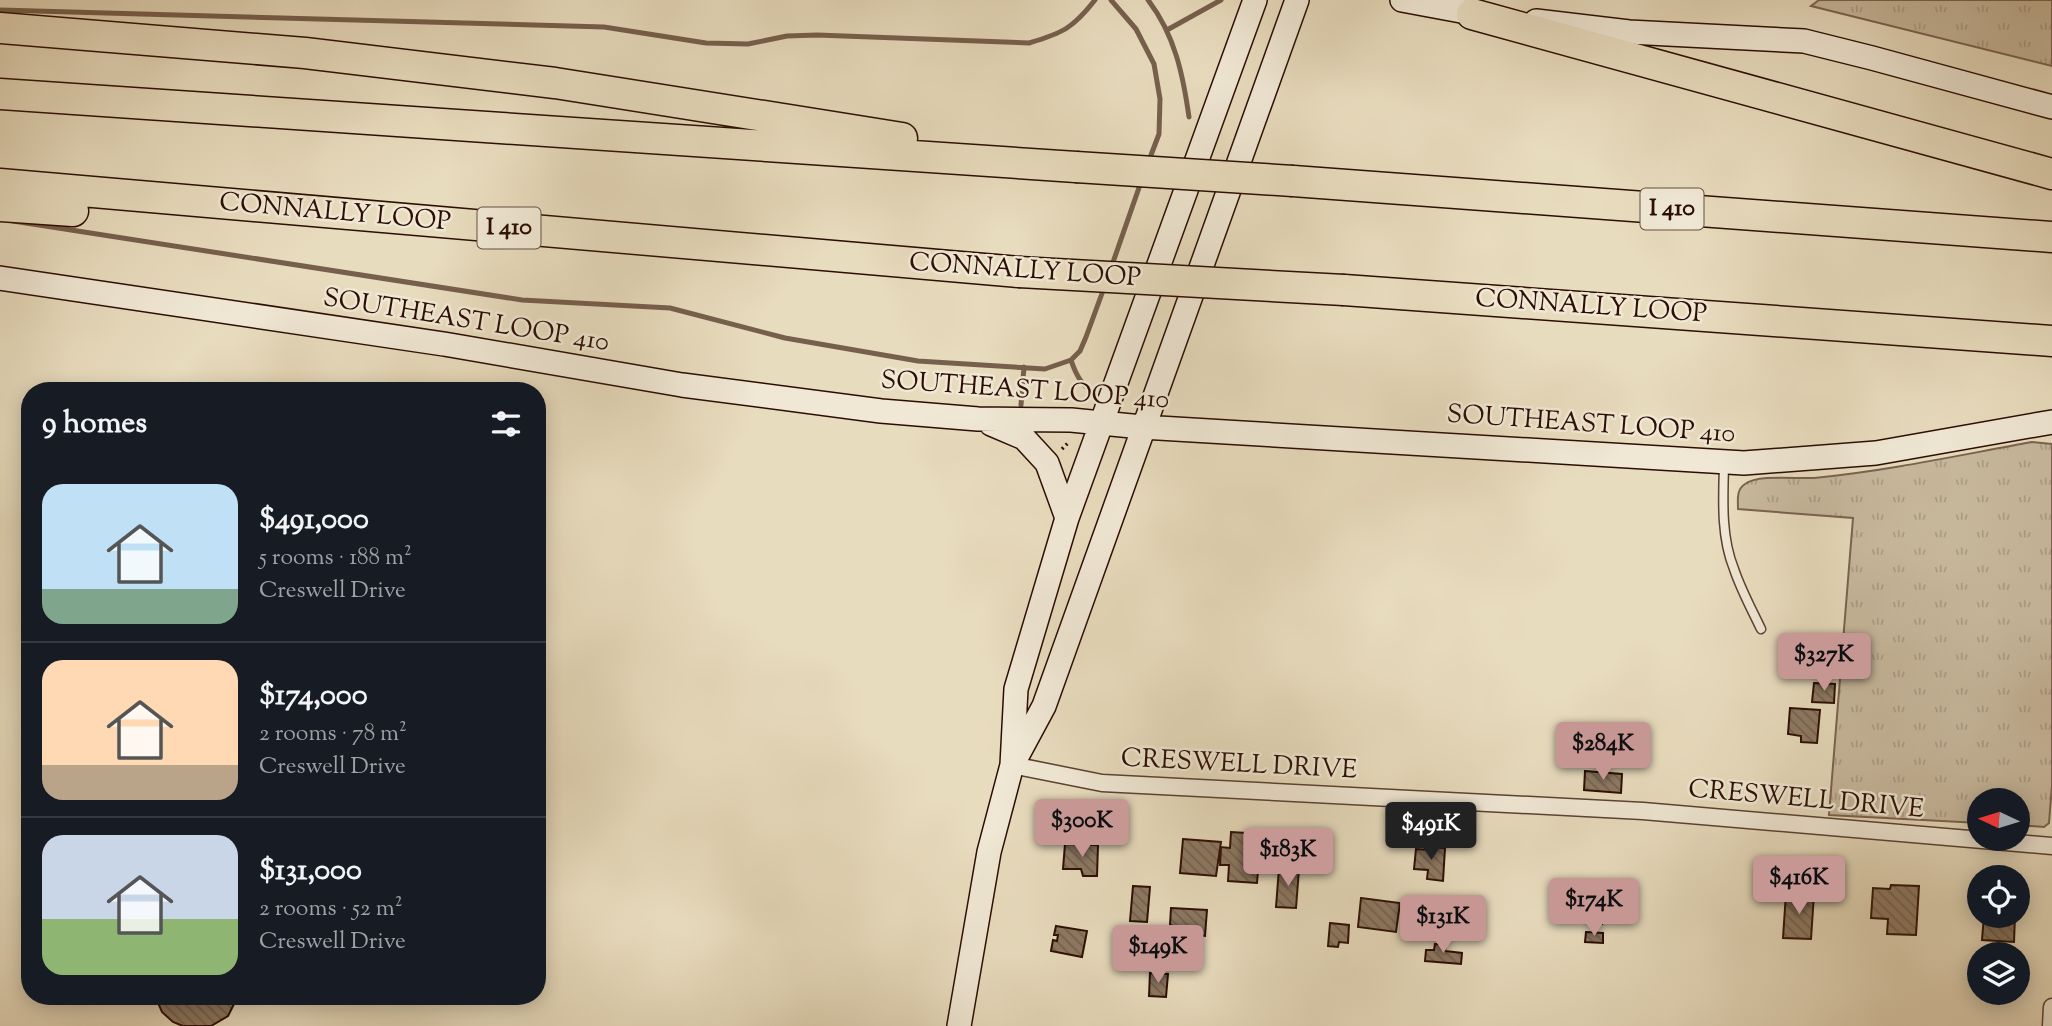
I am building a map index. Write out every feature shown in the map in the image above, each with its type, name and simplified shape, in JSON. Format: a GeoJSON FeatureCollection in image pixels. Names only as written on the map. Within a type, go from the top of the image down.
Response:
{"type":"FeatureCollection","features":[{"type":"Feature","properties":{"kind":"highway"},"geometry":{"type":"LineString","coordinates":[[1472,14],[2052,174]]}},
{"type":"Feature","properties":{"kind":"highway"},"geometry":{"type":"LineString","coordinates":[[0,28],[305,53],[568,85],[912,139],[943,158]]}},
{"type":"Feature","properties":{"kind":"highway","name":"I 410"},"geometry":{"type":"LineString","coordinates":[[0,94],[1293,181],[2052,237]]}},
{"type":"Feature","properties":{"kind":"highway","name":"CONNALLY LOOP"},"geometry":{"type":"LineString","coordinates":[[0,184],[1019,272],[1344,290],[2052,341]]}},
{"type":"Feature","properties":{"kind":"highway"},"geometry":{"type":"LineString","coordinates":[[0,206],[226,220],[356,215]]}},
{"type":"Feature","properties":{"kind":"main road"},"geometry":{"type":"LineString","coordinates":[[959,1026],[989,852],[1012,765],[1016,689],[1067,519],[1255,0]]}},
{"type":"Feature","properties":{"kind":"main road"},"geometry":{"type":"LineString","coordinates":[[1012,765],[1044,706],[1297,0]]}},
{"type":"Feature","properties":{"kind":"main road"},"geometry":{"type":"LineString","coordinates":[[1402,0],[1472,14],[1629,32],[1804,41],[2052,107]]}},
{"type":"Feature","properties":{"kind":"main road","name":"SOUTHEAST LOOP 410"},"geometry":{"type":"LineString","coordinates":[[0,278],[444,344],[682,385],[881,411],[978,419],[1071,420],[1142,427],[1724,463],[1798,461],[1876,453],[2052,422]]}},
{"type":"Feature","properties":{"kind":"main road"},"geometry":{"type":"LineString","coordinates":[[978,419],[1024,438],[1047,463],[1067,519]]}},
{"type":"Feature","properties":{"kind":"street","name":"CRESWELL DRIVE"},"geometry":{"type":"LineString","coordinates":[[1012,765],[1102,783],[1643,811],[2052,846]]}},
{"type":"Feature","properties":{"kind":"street"},"geometry":{"type":"LineString","coordinates":[[2051,1026],[2052,1007]]}},
{"type":"Feature","properties":{"kind":"lane"},"geometry":{"type":"LineString","coordinates":[[1724,463],[1723,508],[1728,545],[1733,567],[1761,629]]}},
{"type":"Feature","properties":{"kind":"green space"},"geometry":{"type":"Polygon","coordinates":[[[1819,0],[2052,0],[2052,66],[1811,6],[1819,0]]]}},
{"type":"Feature","properties":{"kind":"green space"},"geometry":{"type":"Polygon","coordinates":[[[2032,442],[2052,444],[2052,785],[2049,823],[2044,827],[2030,826],[2030,788],[1967,788],[1967,822],[1829,815],[1853,518],[1738,509],[1738,495],[1745,484],[1759,479],[1814,478],[2032,442]]]}},
{"type":"Feature","properties":{"kind":"building"},"geometry":{"type":"Polygon","coordinates":[[[1814,683],[1835,684],[1834,703],[1812,702],[1814,683]]]}},
{"type":"Feature","properties":{"kind":"building"},"geometry":{"type":"Polygon","coordinates":[[[1790,708],[1820,710],[1817,743],[1801,742],[1801,736],[1788,734],[1790,708]]]}},
{"type":"Feature","properties":{"kind":"building"},"geometry":{"type":"Polygon","coordinates":[[[1585,771],[1622,774],[1621,793],[1584,790],[1585,771]]]}},
{"type":"Feature","properties":{"kind":"building"},"geometry":{"type":"Polygon","coordinates":[[[1231,832],[1261,834],[1257,883],[1228,881],[1229,865],[1220,865],[1221,847],[1230,848],[1231,832]]]}},
{"type":"Feature","properties":{"kind":"building"},"geometry":{"type":"Polygon","coordinates":[[[1183,839],[1221,842],[1216,876],[1180,873],[1183,839]]]}},
{"type":"Feature","properties":{"kind":"building"},"geometry":{"type":"Polygon","coordinates":[[[1065,844],[1098,845],[1097,876],[1083,876],[1081,869],[1063,869],[1065,844]]]}},
{"type":"Feature","properties":{"kind":"building"},"geometry":{"type":"Polygon","coordinates":[[[1431,847],[1445,848],[1443,881],[1427,879],[1428,870],[1414,869],[1416,849],[1431,850],[1431,847]]]}},
{"type":"Feature","properties":{"kind":"building"},"geometry":{"type":"Polygon","coordinates":[[[1279,868],[1299,869],[1296,908],[1276,907],[1279,868]]]}},
{"type":"Feature","properties":{"kind":"building"},"geometry":{"type":"Polygon","coordinates":[[[1891,885],[1919,886],[1916,935],[1887,934],[1888,919],[1871,918],[1873,888],[1890,889],[1891,885]]]}},
{"type":"Feature","properties":{"kind":"building"},"geometry":{"type":"Polygon","coordinates":[[[1133,886],[1150,887],[1147,922],[1130,921],[1133,886]]]}},
{"type":"Feature","properties":{"kind":"building"},"geometry":{"type":"Polygon","coordinates":[[[1786,893],[1814,894],[1811,939],[1783,938],[1786,893]]]}},
{"type":"Feature","properties":{"kind":"building"},"geometry":{"type":"Polygon","coordinates":[[[1361,898],[1400,903],[1396,932],[1358,927],[1361,898]]]}},
{"type":"Feature","properties":{"kind":"building"},"geometry":{"type":"Polygon","coordinates":[[[1555,907],[1603,911],[1602,924],[1554,921],[1555,907]]]}},
{"type":"Feature","properties":{"kind":"building"},"geometry":{"type":"Polygon","coordinates":[[[1171,908],[1207,910],[1205,936],[1196,935],[1195,955],[1173,954],[1174,926],[1170,925],[1171,908]]]}},
{"type":"Feature","properties":{"kind":"building"},"geometry":{"type":"Polygon","coordinates":[[[1330,923],[1349,925],[1348,943],[1339,942],[1338,947],[1328,946],[1330,923]]]}},
{"type":"Feature","properties":{"kind":"building"},"geometry":{"type":"Polygon","coordinates":[[[1056,926],[1087,931],[1082,957],[1051,951],[1053,940],[1057,941],[1058,935],[1054,935],[1056,926]]]}},
{"type":"Feature","properties":{"kind":"building"},"geometry":{"type":"Polygon","coordinates":[[[1983,928],[2015,928],[2014,942],[1982,940],[1983,928]]]}},
{"type":"Feature","properties":{"kind":"building"},"geometry":{"type":"Polygon","coordinates":[[[1586,932],[1603,933],[1603,943],[1585,942],[1586,932]]]}},
{"type":"Feature","properties":{"kind":"building"},"geometry":{"type":"Polygon","coordinates":[[[1435,944],[1446,945],[1445,951],[1462,953],[1461,964],[1425,961],[1426,950],[1434,950],[1435,944]]]}},
{"type":"Feature","properties":{"kind":"building"},"geometry":{"type":"Polygon","coordinates":[[[1150,973],[1168,974],[1166,997],[1149,996],[1150,973]]]}},
{"type":"Feature","properties":{"kind":"building"},"geometry":{"type":"Polygon","coordinates":[[[159,1005],[234,1005],[228,1016],[211,1026],[183,1026],[173,1022],[162,1012],[159,1005]]]}},
{"type":"Feature","properties":{"kind":"waterway"},"geometry":{"type":"LineString","coordinates":[[0,10],[604,27],[706,43],[748,44],[787,36],[817,35],[1029,43],[1066,28],[1095,0]]}},
{"type":"Feature","properties":{"kind":"waterway"},"geometry":{"type":"LineString","coordinates":[[1111,0],[1136,29],[1154,64],[1160,99],[1159,134],[1148,163]]}},
{"type":"Feature","properties":{"kind":"waterway"},"geometry":{"type":"LineString","coordinates":[[1148,0],[1171,41],[1184,86],[1189,117]]}},
{"type":"Feature","properties":{"kind":"waterway"},"geometry":{"type":"LineString","coordinates":[[1167,30],[1221,0]]}},
{"type":"Feature","properties":{"kind":"waterway"},"geometry":{"type":"LineString","coordinates":[[1111,268],[1141,182]]}},
{"type":"Feature","properties":{"kind":"waterway"},"geometry":{"type":"LineString","coordinates":[[13,221],[522,300],[670,308],[785,338],[918,361],[1045,369],[1071,360],[1080,351],[1104,288]]}},
{"type":"Feature","properties":{"kind":"waterway"},"geometry":{"type":"LineString","coordinates":[[1071,360],[1079,379],[1094,394]]}},
{"type":"Feature","properties":{"kind":"waterway"},"geometry":{"type":"LineString","coordinates":[[1021,405],[1024,367]]}}]}
